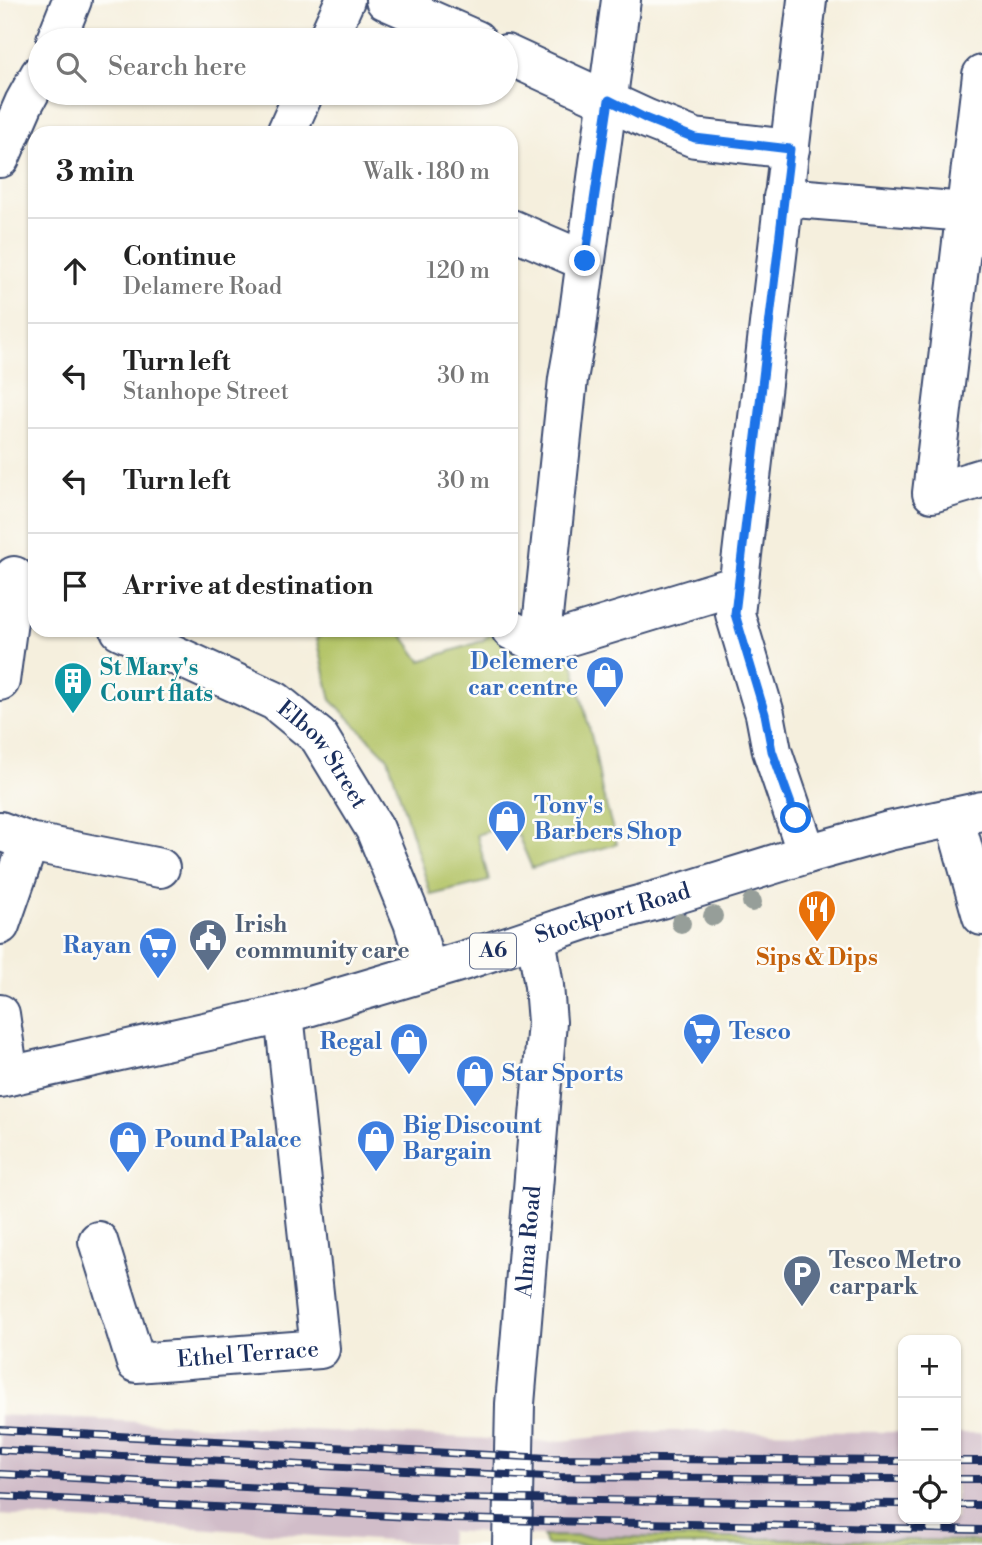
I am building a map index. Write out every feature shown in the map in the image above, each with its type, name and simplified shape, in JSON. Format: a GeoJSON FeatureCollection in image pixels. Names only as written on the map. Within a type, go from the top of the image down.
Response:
{"type":"FeatureCollection","features":[{"type":"Feature","properties":{"kind":"main road"},"geometry":{"type":"LineString","coordinates":[[61,28],[72,0]]}},
{"type":"Feature","properties":{"kind":"main road"},"geometry":{"type":"LineString","coordinates":[[332,28],[345,0]]}},
{"type":"Feature","properties":{"kind":"main road"},"geometry":{"type":"LineString","coordinates":[[385,0],[449,28]]}},
{"type":"Feature","properties":{"kind":"main road"},"geometry":{"type":"LineString","coordinates":[[621,0],[568,379],[525,637],[738,585]]}},
{"type":"Feature","properties":{"kind":"main road"},"geometry":{"type":"LineString","coordinates":[[807,0],[735,614],[765,714],[772,751],[807,854]]}},
{"type":"Feature","properties":{"kind":"main road"},"geometry":{"type":"LineString","coordinates":[[518,59],[647,119],[695,138],[790,149]]}},
{"type":"Feature","properties":{"kind":"main road"},"geometry":{"type":"LineString","coordinates":[[982,75],[972,203],[932,493],[982,478]]}},
{"type":"Feature","properties":{"kind":"main road"},"geometry":{"type":"LineString","coordinates":[[0,158],[28,96]]}},
{"type":"Feature","properties":{"kind":"main road"},"geometry":{"type":"LineString","coordinates":[[289,126],[299,105]]}},
{"type":"Feature","properties":{"kind":"main road"},"geometry":{"type":"LineString","coordinates":[[783,197],[972,203]]}},
{"type":"Feature","properties":{"kind":"main road"},"geometry":{"type":"LineString","coordinates":[[518,232],[585,261]]}},
{"type":"Feature","properties":{"kind":"main road"},"geometry":{"type":"LineString","coordinates":[[0,681],[16,579]]}},
{"type":"Feature","properties":{"kind":"main road","name":"Elbow Street"},"geometry":{"type":"LineString","coordinates":[[135,637],[275,701],[319,737],[375,829],[413,922],[428,971]]}},
{"type":"Feature","properties":{"kind":"main road"},"geometry":{"type":"LineString","coordinates":[[968,814],[982,916]]}},
{"type":"Feature","properties":{"kind":"main road","name":"Stockport Road"},"geometry":{"type":"LineString","coordinates":[[5,1077],[284,1014],[428,971],[593,917],[807,854],[889,831],[968,814]]}},
{"type":"Feature","properties":{"kind":"main road"},"geometry":{"type":"LineString","coordinates":[[0,925],[15,836],[160,868]]}},
{"type":"Feature","properties":{"kind":"main road","name":"Alma Road"},"geometry":{"type":"LineString","coordinates":[[512,1545],[515,1404],[547,1022],[536,937]]}},
{"type":"Feature","properties":{"kind":"main road"},"geometry":{"type":"LineString","coordinates":[[0,1014],[5,1077]]}},
{"type":"Feature","properties":{"kind":"main road","name":"Ethel Terrace"},"geometry":{"type":"LineString","coordinates":[[98,1241],[136,1363],[320,1349],[284,1014]]}},
{"type":"Feature","properties":{"kind":"shaded area"},"geometry":{"type":"Polygon","coordinates":[[[0,1415],[549,1442],[659,1431],[898,1432],[898,1524],[961,1524],[961,1433],[982,1433],[982,1545],[546,1545],[543,1536],[450,1531],[449,1545],[0,1515],[0,1415]]]}},
{"type":"Feature","properties":{"kind":"green space"},"geometry":{"type":"Polygon","coordinates":[[[518,612],[570,651],[617,844],[532,868],[518,835],[506,838],[502,826],[477,835],[489,881],[431,895],[388,758],[331,700],[317,638],[404,637],[421,661],[482,641],[487,637],[518,637],[518,612]]]}},
{"type":"Feature","properties":{"kind":"green space"},"geometry":{"type":"Polygon","coordinates":[[[543,1536],[982,1541],[982,1545],[546,1545],[543,1536]]]}},
{"type":"Feature","properties":{"kind":"railway"},"geometry":{"type":"LineString","coordinates":[[0,1430],[548,1458],[898,1461]]}},
{"type":"Feature","properties":{"kind":"railway"},"geometry":{"type":"LineString","coordinates":[[0,1450],[547,1477],[898,1479]]}},
{"type":"Feature","properties":{"kind":"railway"},"geometry":{"type":"LineString","coordinates":[[961,1461],[982,1461]]}},
{"type":"Feature","properties":{"kind":"railway"},"geometry":{"type":"LineString","coordinates":[[0,1474],[452,1498],[898,1504]]}},
{"type":"Feature","properties":{"kind":"railway"},"geometry":{"type":"LineString","coordinates":[[961,1479],[982,1479]]}},
{"type":"Feature","properties":{"kind":"railway"},"geometry":{"type":"LineString","coordinates":[[0,1496],[451,1519],[982,1530]]}},
{"type":"Feature","properties":{"kind":"railway"},"geometry":{"type":"LineString","coordinates":[[961,1505],[982,1505]]}},
{"type":"Feature","properties":{"kind":"place","name":"Delemere car centre"},"geometry":{"type":"Point","coordinates":[605,709]}},
{"type":"Feature","properties":{"kind":"place","name":"St Mary's Court flats"},"geometry":{"type":"Point","coordinates":[73,715]}},
{"type":"Feature","properties":{"kind":"place","name":"Tony's Barbers Shop"},"geometry":{"type":"Point","coordinates":[507,853]}},
{"type":"Feature","properties":{"kind":"place","name":"Sips & Dips"},"geometry":{"type":"Point","coordinates":[817,943]}},
{"type":"Feature","properties":{"kind":"place","name":"Irish community care"},"geometry":{"type":"Point","coordinates":[208,972]}},
{"type":"Feature","properties":{"kind":"place","name":"Rayan"},"geometry":{"type":"Point","coordinates":[158,980]}},
{"type":"Feature","properties":{"kind":"place","name":"Tesco"},"geometry":{"type":"Point","coordinates":[702,1066]}},
{"type":"Feature","properties":{"kind":"place","name":"Regal"},"geometry":{"type":"Point","coordinates":[409,1076]}},
{"type":"Feature","properties":{"kind":"place","name":"Star Sports"},"geometry":{"type":"Point","coordinates":[475,1108]}},
{"type":"Feature","properties":{"kind":"place","name":"Big Discount Bargain"},"geometry":{"type":"Point","coordinates":[376,1173]}},
{"type":"Feature","properties":{"kind":"place","name":"Pound Palace"},"geometry":{"type":"Point","coordinates":[128,1174]}},
{"type":"Feature","properties":{"kind":"place","name":"Tesco Metro carpark"},"geometry":{"type":"Point","coordinates":[802,1308]}},
{"type":"Feature","properties":{"kind":"route"},"geometry":{"type":"LineString","coordinates":[[585,261],[609,100],[695,138],[790,149],[735,614],[765,714],[772,751],[796,818]]}}]}
